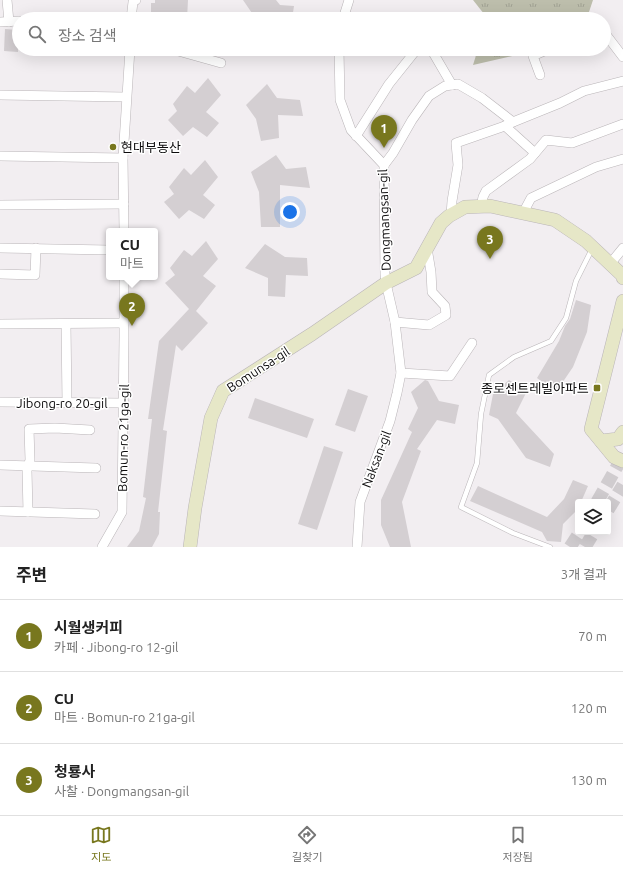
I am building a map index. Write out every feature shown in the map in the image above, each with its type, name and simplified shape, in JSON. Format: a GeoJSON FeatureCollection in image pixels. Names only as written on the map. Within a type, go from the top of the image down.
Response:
{"type":"FeatureCollection","features":[{"type":"Feature","properties":{"kind":"street"},"geometry":{"type":"LineString","coordinates":[[4,22],[8,0]]}},
{"type":"Feature","properties":{"kind":"street"},"geometry":{"type":"LineString","coordinates":[[132,12],[133,2],[136,0]]}},
{"type":"Feature","properties":{"kind":"street"},"geometry":{"type":"LineString","coordinates":[[345,12],[349,0]]}},
{"type":"Feature","properties":{"kind":"street"},"geometry":{"type":"LineString","coordinates":[[611,41],[623,57]]}},
{"type":"Feature","properties":{"kind":"street"},"geometry":{"type":"LineString","coordinates":[[124,228],[123,158],[129,56]]}},
{"type":"Feature","properties":{"kind":"street"},"geometry":{"type":"LineString","coordinates":[[196,56],[221,63]]}},
{"type":"Feature","properties":{"kind":"street","name":"Dongmangsan-gil"},"geometry":{"type":"LineString","coordinates":[[339,56],[340,100],[351,130],[384,165],[386,283],[416,268],[441,223],[465,207],[490,206],[555,220],[586,241],[623,278]]}},
{"type":"Feature","properties":{"kind":"street"},"geometry":{"type":"LineString","coordinates":[[356,136],[389,84],[411,56]]}},
{"type":"Feature","properties":{"kind":"street"},"geometry":{"type":"LineString","coordinates":[[435,56],[452,85]]}},
{"type":"Feature","properties":{"kind":"street"},"geometry":{"type":"LineString","coordinates":[[532,56],[540,76]]}},
{"type":"Feature","properties":{"kind":"street"},"geometry":{"type":"LineString","coordinates":[[452,215],[452,201],[458,166],[456,143],[509,124],[560,103],[584,91],[622,81],[623,91]]}},
{"type":"Feature","properties":{"kind":"street"},"geometry":{"type":"LineString","coordinates":[[384,165],[429,96],[445,86],[458,84],[482,98],[509,124],[535,153]]}},
{"type":"Feature","properties":{"kind":"street"},"geometry":{"type":"LineString","coordinates":[[0,95],[126,97]]}},
{"type":"Feature","properties":{"kind":"street"},"geometry":{"type":"LineString","coordinates":[[481,207],[486,191],[530,159],[546,140],[572,143],[623,124]]}},
{"type":"Feature","properties":{"kind":"street"},"geometry":{"type":"LineString","coordinates":[[0,156],[123,158]]}},
{"type":"Feature","properties":{"kind":"street"},"geometry":{"type":"LineString","coordinates":[[523,213],[531,198],[596,167],[623,159]]}},
{"type":"Feature","properties":{"kind":"street"},"geometry":{"type":"LineString","coordinates":[[0,205],[124,204]]}},
{"type":"Feature","properties":{"kind":"street"},"geometry":{"type":"LineString","coordinates":[[0,248],[106,250]]}},
{"type":"Feature","properties":{"kind":"street"},"geometry":{"type":"LineString","coordinates":[[0,274],[35,275],[36,248]]}},
{"type":"Feature","properties":{"kind":"street"},"geometry":{"type":"LineString","coordinates":[[395,322],[429,325],[446,315],[445,306],[432,292],[432,272],[427,248]]}},
{"type":"Feature","properties":{"kind":"street"},"geometry":{"type":"LineString","coordinates":[[610,264],[623,248]]}},
{"type":"Feature","properties":{"kind":"street","name":"Bomun-ro 21ga-gil"},"geometry":{"type":"LineString","coordinates":[[102,547],[122,512],[124,280]]}},
{"type":"Feature","properties":{"kind":"street","name":"Naksan-gil"},"geometry":{"type":"LineString","coordinates":[[357,547],[360,502],[390,421],[401,373],[395,322],[386,283]]}},
{"type":"Feature","properties":{"kind":"street","name":"Bomunsa-gil"},"geometry":{"type":"LineString","coordinates":[[190,547],[195,508],[211,418],[223,391],[386,283]]}},
{"type":"Feature","properties":{"kind":"street"},"geometry":{"type":"LineString","coordinates":[[623,301],[591,429],[614,457],[623,461]]}},
{"type":"Feature","properties":{"kind":"street"},"geometry":{"type":"LineString","coordinates":[[0,324],[124,324]]}},
{"type":"Feature","properties":{"kind":"street"},"geometry":{"type":"LineString","coordinates":[[66,324],[67,403]]}},
{"type":"Feature","properties":{"kind":"street"},"geometry":{"type":"LineString","coordinates":[[401,373],[450,376],[472,343]]}},
{"type":"Feature","properties":{"kind":"street","name":"Jibong-ro 20-gil"},"geometry":{"type":"LineString","coordinates":[[0,402],[124,403]]}},
{"type":"Feature","properties":{"kind":"street"},"geometry":{"type":"LineString","coordinates":[[28,512],[26,470],[30,460],[29,429],[55,428],[90,430]]}},
{"type":"Feature","properties":{"kind":"street"},"geometry":{"type":"LineString","coordinates":[[601,441],[618,439],[623,432]]}},
{"type":"Feature","properties":{"kind":"street"},"geometry":{"type":"LineString","coordinates":[[0,465],[96,468]]}},
{"type":"Feature","properties":{"kind":"street"},"geometry":{"type":"LineString","coordinates":[[0,511],[95,514]]}},
{"type":"Feature","properties":{"kind":"lane"},"geometry":{"type":"LineString","coordinates":[[550,547],[513,533],[461,508],[477,463],[481,414],[489,375],[514,357],[551,341],[566,318],[576,280],[593,248]]}},
{"type":"Feature","properties":{"kind":"green space"},"geometry":{"type":"Polygon","coordinates":[[[473,0],[593,0],[589,12],[482,12],[473,0]]]}},
{"type":"Feature","properties":{"kind":"green space"},"geometry":{"type":"Polygon","coordinates":[[[476,56],[512,56],[473,65],[476,56]]]}},
{"type":"Feature","properties":{"kind":"building"},"geometry":{"type":"Polygon","coordinates":[[[155,0],[188,0],[187,12],[151,12],[151,3],[155,3],[155,0]]]}},
{"type":"Feature","properties":{"kind":"building"},"geometry":{"type":"Polygon","coordinates":[[[243,0],[276,0],[280,5],[294,6],[293,12],[251,12],[243,0]]]}},
{"type":"Feature","properties":{"kind":"building"},"geometry":{"type":"Polygon","coordinates":[[[5,29],[12,30],[12,52],[4,51],[5,29]]]}},
{"type":"Feature","properties":{"kind":"building"},"geometry":{"type":"Polygon","coordinates":[[[208,78],[221,95],[206,112],[219,123],[207,137],[193,127],[183,136],[168,120],[177,111],[173,104],[187,86],[195,93],[208,78]]]}},
{"type":"Feature","properties":{"kind":"building"},"geometry":{"type":"Polygon","coordinates":[[[267,84],[277,98],[300,100],[303,116],[278,115],[279,138],[261,141],[256,119],[246,105],[267,84]]]}},
{"type":"Feature","properties":{"kind":"building"},"geometry":{"type":"Polygon","coordinates":[[[276,155],[286,169],[306,167],[310,188],[280,185],[280,227],[261,227],[259,192],[251,172],[276,155]]]}},
{"type":"Feature","properties":{"kind":"building"},"geometry":{"type":"Polygon","coordinates":[[[205,160],[218,177],[203,195],[215,205],[204,219],[189,210],[179,219],[164,202],[174,194],[169,187],[184,168],[191,175],[205,160]]]}},
{"type":"Feature","properties":{"kind":"building"},"geometry":{"type":"Polygon","coordinates":[[[206,241],[218,259],[203,276],[216,286],[196,311],[208,323],[182,351],[176,345],[163,430],[167,431],[158,512],[160,512],[159,534],[152,547],[127,547],[139,531],[146,498],[143,497],[152,419],[148,419],[159,341],[189,309],[165,283],[175,275],[170,268],[184,250],[192,256],[206,241]]]}},
{"type":"Feature","properties":{"kind":"building"},"geometry":{"type":"Polygon","coordinates":[[[265,244],[285,257],[307,258],[308,276],[286,275],[285,297],[268,296],[268,278],[245,268],[265,244]]]}},
{"type":"Feature","properties":{"kind":"building"},"geometry":{"type":"Polygon","coordinates":[[[576,300],[591,305],[587,332],[573,367],[556,392],[537,378],[570,319],[576,300]]]}},
{"type":"Feature","properties":{"kind":"building"},"geometry":{"type":"Polygon","coordinates":[[[425,380],[428,381],[439,401],[459,405],[455,424],[437,420],[417,449],[421,451],[402,502],[411,547],[390,547],[381,525],[381,500],[412,432],[408,429],[418,408],[411,392],[425,380]]]}},
{"type":"Feature","properties":{"kind":"building"},"geometry":{"type":"Polygon","coordinates":[[[509,380],[527,391],[516,413],[554,454],[550,467],[526,458],[498,419],[489,415],[493,394],[509,380]]]}},
{"type":"Feature","properties":{"kind":"building"},"geometry":{"type":"Polygon","coordinates":[[[348,389],[368,396],[355,432],[335,425],[348,389]]]}},
{"type":"Feature","properties":{"kind":"building"},"geometry":{"type":"Polygon","coordinates":[[[255,398],[314,419],[307,438],[248,418],[255,398]]]}},
{"type":"Feature","properties":{"kind":"building"},"geometry":{"type":"Polygon","coordinates":[[[324,446],[343,452],[317,530],[298,524],[324,446]]]}},
{"type":"Feature","properties":{"kind":"building"},"geometry":{"type":"Polygon","coordinates":[[[573,480],[588,486],[582,499],[575,499],[575,512],[563,524],[561,542],[547,541],[542,532],[470,501],[478,486],[547,517],[564,499],[573,480]]]}},
{"type":"Feature","properties":{"kind":"tunnel"},"geometry":{"type":"LineString","coordinates":[[599,499],[623,456]]}},
{"type":"Feature","properties":{"kind":"tunnel"},"geometry":{"type":"LineString","coordinates":[[611,505],[623,485]]}},
{"type":"Feature","properties":{"kind":"tunnel"},"geometry":{"type":"LineString","coordinates":[[570,547],[578,535]]}},
{"type":"Feature","properties":{"kind":"tunnel"},"geometry":{"type":"LineString","coordinates":[[585,547],[592,535]]}},
{"type":"Feature","properties":{"kind":"place","name":"현대부동산"},"geometry":{"type":"Point","coordinates":[113,147]}},
{"type":"Feature","properties":{"kind":"place","name":"시월생커피"},"geometry":{"type":"Point","coordinates":[384,148]}},
{"type":"Feature","properties":{"kind":"place","name":"청룡사"},"geometry":{"type":"Point","coordinates":[490,259]}},
{"type":"Feature","properties":{"kind":"place","name":"CU"},"geometry":{"type":"Point","coordinates":[132,326]}},
{"type":"Feature","properties":{"kind":"place","name":"종로센트레빌아파트"},"geometry":{"type":"Point","coordinates":[597,388]}}]}
